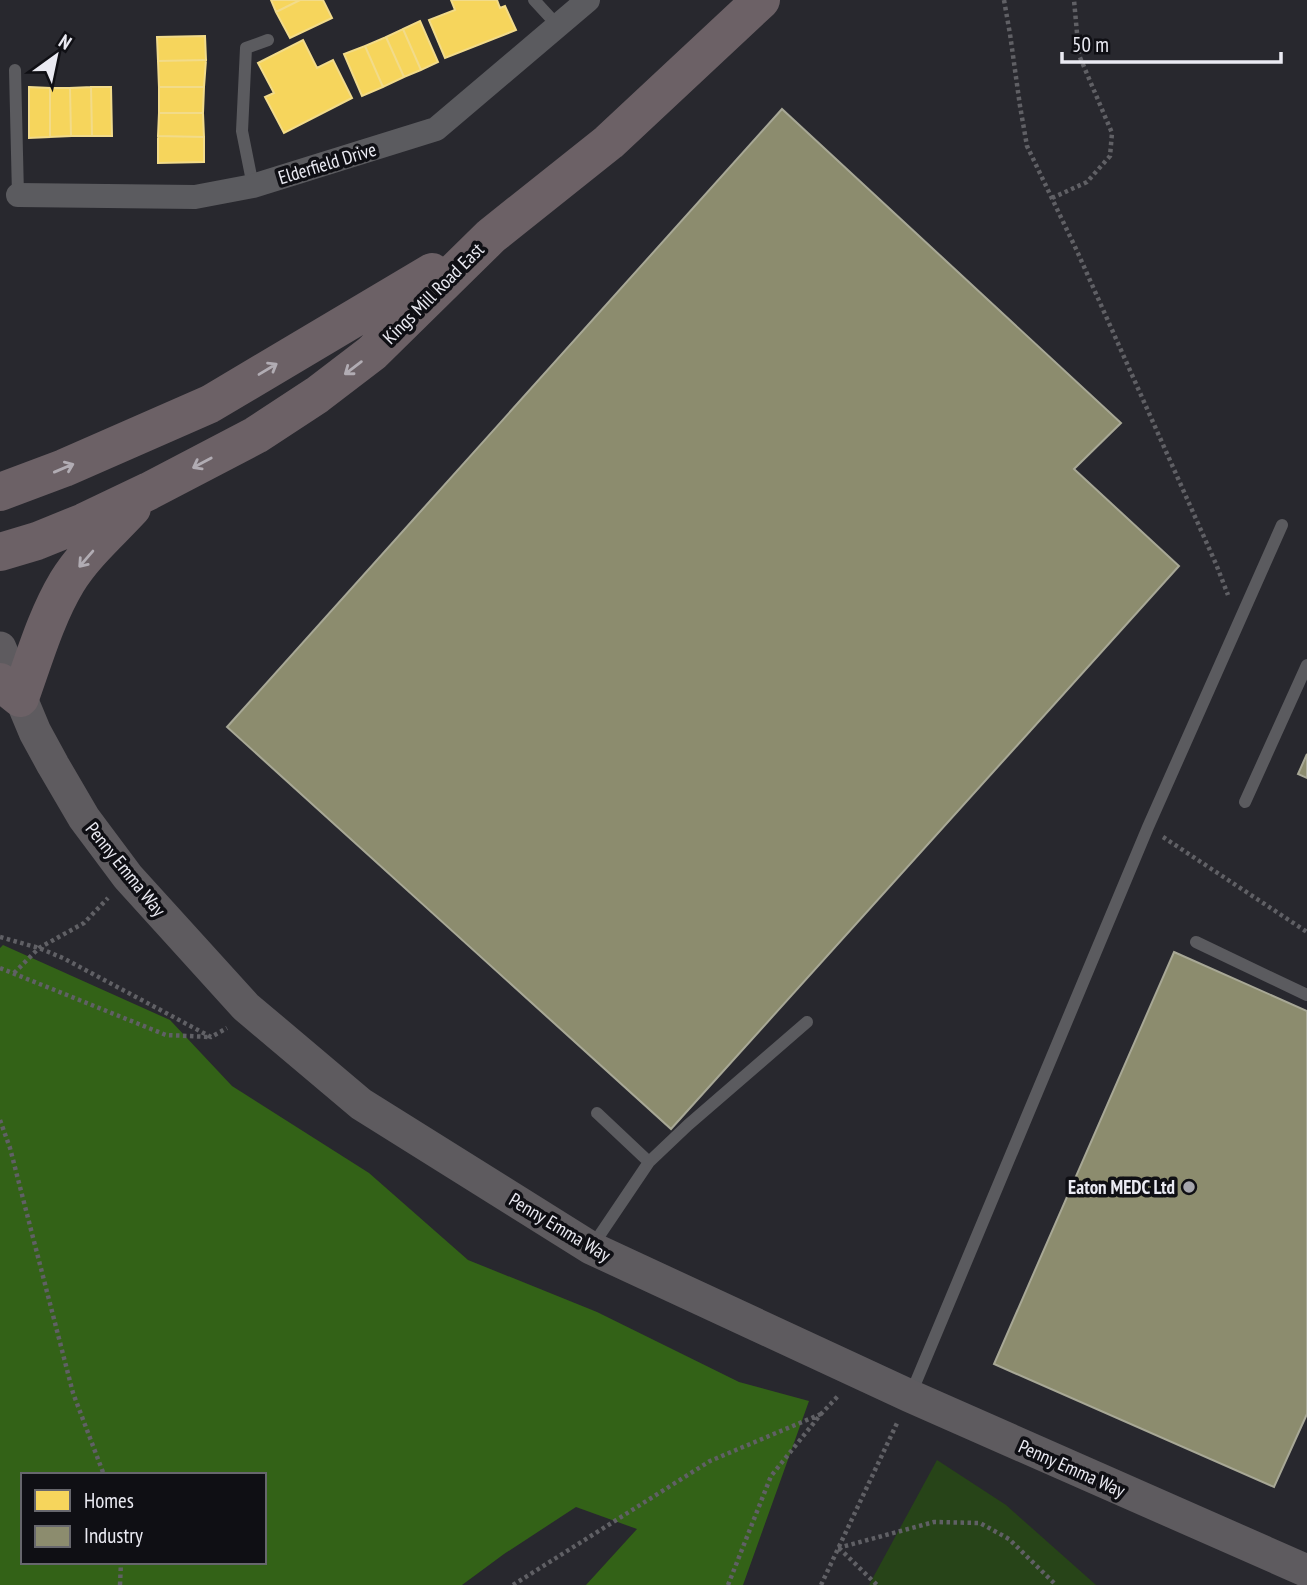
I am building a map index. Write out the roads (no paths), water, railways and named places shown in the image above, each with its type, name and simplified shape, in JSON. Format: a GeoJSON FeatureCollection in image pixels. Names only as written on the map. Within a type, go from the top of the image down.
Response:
{"type":"FeatureCollection","features":[{"type":"Feature","properties":{"kind":"highway"},"geometry":{"type":"LineString","coordinates":[[491,236],[609,142],[761,0]]}},
{"type":"Feature","properties":{"kind":"highway","name":"Kings Mill Road East"},"geometry":{"type":"LineString","coordinates":[[0,552],[84,522],[256,435],[317,395],[372,353],[491,236]]}},
{"type":"Feature","properties":{"kind":"highway","name":"Kings Mill Road East"},"geometry":{"type":"LineString","coordinates":[[0,492],[64,468],[209,404],[344,323],[388,300],[491,236]]}},
{"type":"Feature","properties":{"kind":"highway"},"geometry":{"type":"LineString","coordinates":[[10,690],[69,579],[85,558],[149,491]]}},
{"type":"Feature","properties":{"kind":"main road","name":"Penny Emma Way"},"geometry":{"type":"LineString","coordinates":[[0,648],[10,690],[84,818],[128,877],[246,1007],[360,1104],[591,1248],[910,1396],[1307,1571]]}},
{"type":"Feature","properties":{"kind":"street","name":"Elderfield Drive"},"geometry":{"type":"LineString","coordinates":[[18,195],[195,197],[253,186],[436,129],[589,0]]}},
{"type":"Feature","properties":{"kind":"lane"},"geometry":{"type":"LineString","coordinates":[[534,0],[558,26]]}},
{"type":"Feature","properties":{"kind":"lane"},"geometry":{"type":"LineString","coordinates":[[253,186],[242,131],[246,48],[268,40]]}},
{"type":"Feature","properties":{"kind":"lane"},"geometry":{"type":"LineString","coordinates":[[15,70],[18,195]]}},
{"type":"Feature","properties":{"kind":"lane"},"geometry":{"type":"LineString","coordinates":[[910,1396],[1148,827],[1282,525]]}},
{"type":"Feature","properties":{"kind":"lane"},"geometry":{"type":"LineString","coordinates":[[1245,802],[1307,665]]}},
{"type":"Feature","properties":{"kind":"lane"},"geometry":{"type":"LineString","coordinates":[[1196,942],[1307,995]]}},
{"type":"Feature","properties":{"kind":"lane"},"geometry":{"type":"LineString","coordinates":[[591,1248],[649,1162],[807,1022]]}},
{"type":"Feature","properties":{"kind":"lane"},"geometry":{"type":"LineString","coordinates":[[597,1113],[649,1162]]}},
{"type":"Feature","properties":{"kind":"place","name":"Eaton MEDC Ltd"},"geometry":{"type":"Point","coordinates":[1189,1187]}}]}
